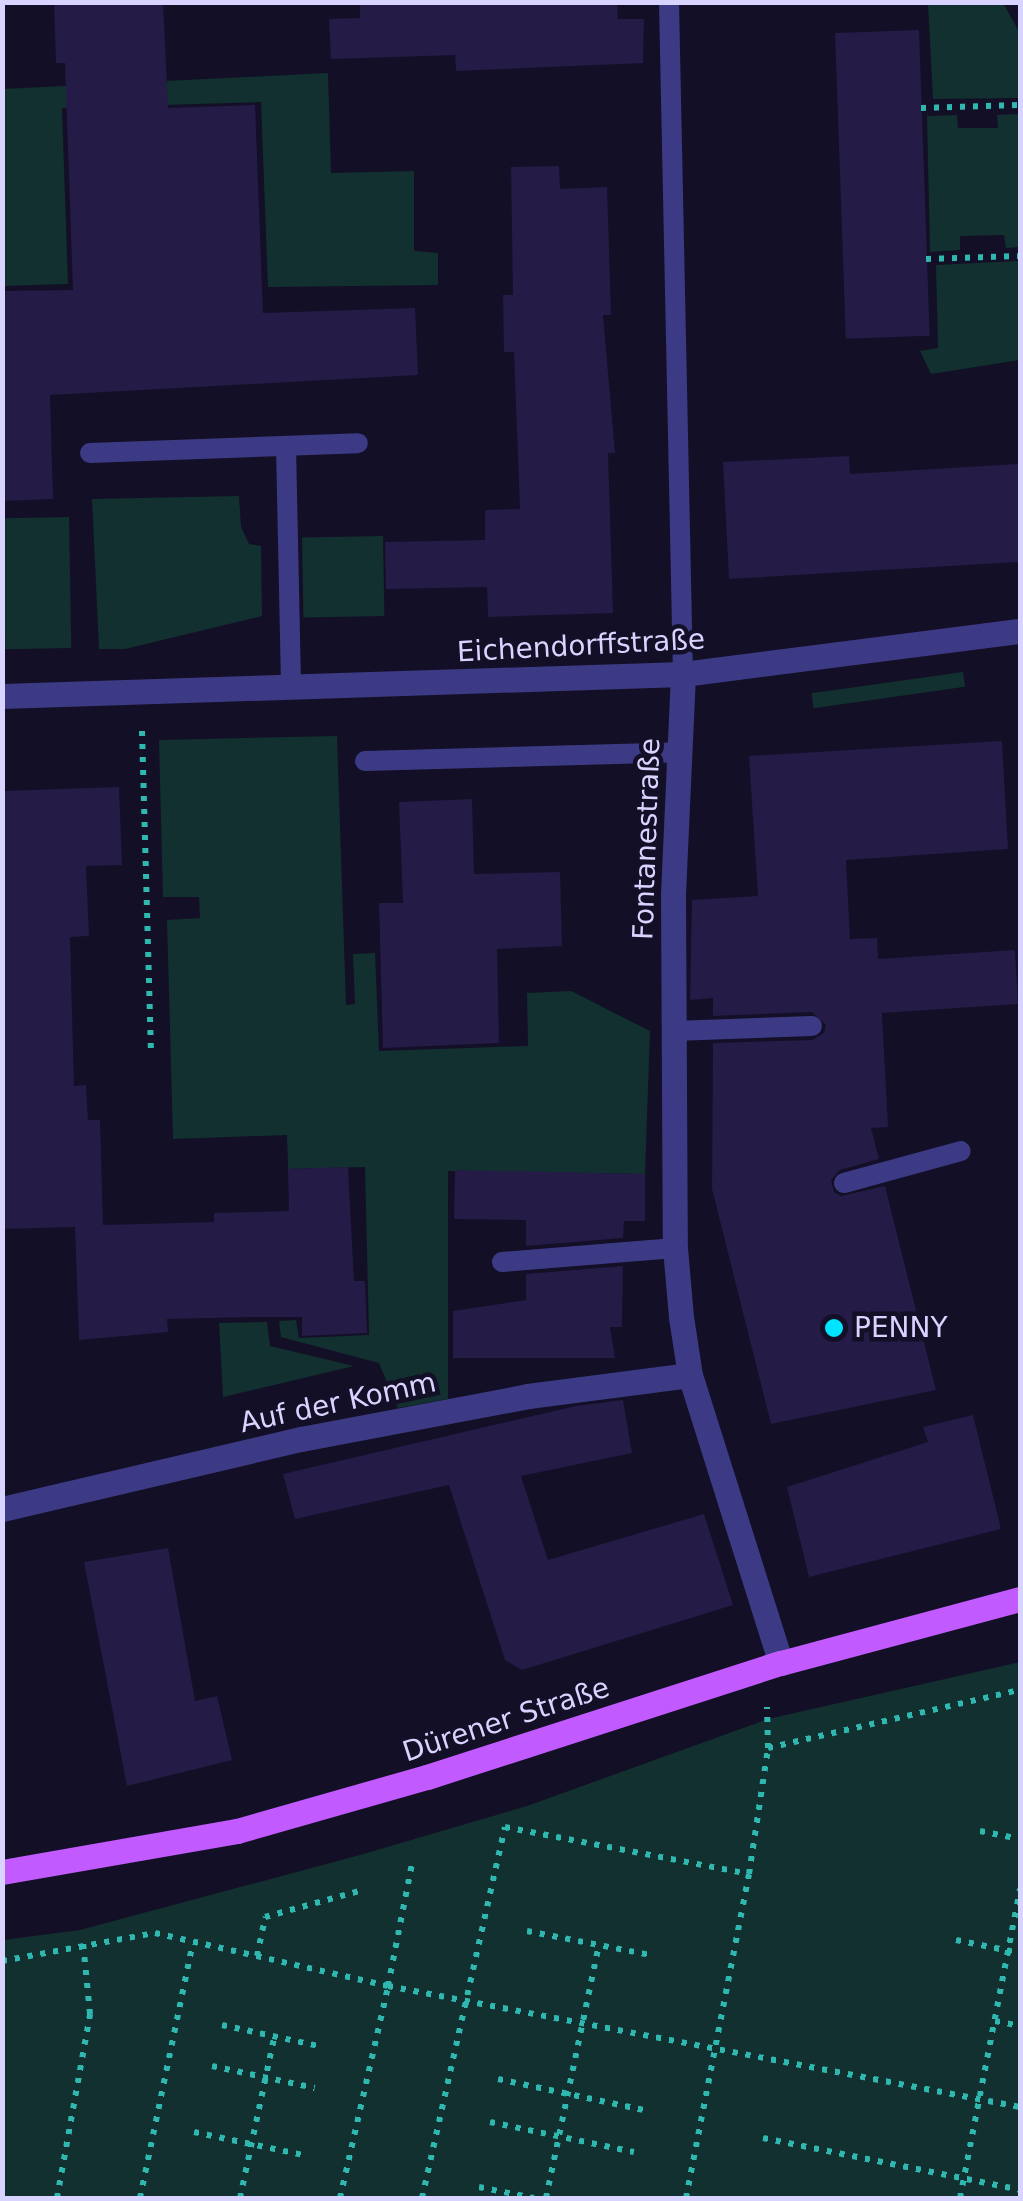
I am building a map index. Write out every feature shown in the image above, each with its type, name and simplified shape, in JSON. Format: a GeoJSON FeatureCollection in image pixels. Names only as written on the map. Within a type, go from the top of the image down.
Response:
{"type":"FeatureCollection","features":[{"type":"Feature","properties":{"kind":"main road","name":"Dürener Straße"},"geometry":{"type":"LineString","coordinates":[[2,1872],[237,1831],[427,1777],[772,1666],[1020,1598]]}},
{"type":"Feature","properties":{"kind":"street","name":"Eichendorffstraße"},"geometry":{"type":"LineString","coordinates":[[2,696],[683,674],[1020,631]]}},
{"type":"Feature","properties":{"kind":"street","name":"Fontanestraße"},"geometry":{"type":"LineString","coordinates":[[683,674],[674,1031],[675,1248],[690,1375],[772,1666]]}},
{"type":"Feature","properties":{"kind":"street","name":"Auf der Komm"},"geometry":{"type":"LineString","coordinates":[[2,1508],[320,1435],[528,1396],[690,1375]]}},
{"type":"Feature","properties":{"kind":"lane","name":"Fontanestraße"},"geometry":{"type":"LineString","coordinates":[[670,2],[683,674]]}},
{"type":"Feature","properties":{"kind":"lane"},"geometry":{"type":"LineString","coordinates":[[90,452],[358,443]]}},
{"type":"Feature","properties":{"kind":"lane"},"geometry":{"type":"LineString","coordinates":[[286,446],[291,688]]}},
{"type":"Feature","properties":{"kind":"lane"},"geometry":{"type":"LineString","coordinates":[[365,761],[680,752]]}},
{"type":"Feature","properties":{"kind":"lane"},"geometry":{"type":"LineString","coordinates":[[674,1031],[812,1026]]}},
{"type":"Feature","properties":{"kind":"lane"},"geometry":{"type":"LineString","coordinates":[[844,1183],[961,1151]]}},
{"type":"Feature","properties":{"kind":"lane"},"geometry":{"type":"LineString","coordinates":[[502,1262],[675,1248]]}},
{"type":"Feature","properties":{"kind":"path"},"geometry":{"type":"LineString","coordinates":[[921,108],[1020,105]]}},
{"type":"Feature","properties":{"kind":"path"},"geometry":{"type":"LineString","coordinates":[[926,259],[1020,256]]}},
{"type":"Feature","properties":{"kind":"path"},"geometry":{"type":"LineString","coordinates":[[141,694],[151,1049]]}},
{"type":"Feature","properties":{"kind":"path"},"geometry":{"type":"LineString","coordinates":[[686,2198],[718,2050],[749,1874],[768,1748],[772,1666]]}},
{"type":"Feature","properties":{"kind":"path"},"geometry":{"type":"LineString","coordinates":[[768,1748],[1020,1690]]}},
{"type":"Feature","properties":{"kind":"path"},"geometry":{"type":"LineString","coordinates":[[422,2198],[505,1827],[749,1874]]}},
{"type":"Feature","properties":{"kind":"path"},"geometry":{"type":"LineString","coordinates":[[980,1831],[1020,1838]]}},
{"type":"Feature","properties":{"kind":"path"},"geometry":{"type":"LineString","coordinates":[[340,2198],[413,1859]]}},
{"type":"Feature","properties":{"kind":"path"},"geometry":{"type":"LineString","coordinates":[[257,1956],[266,1916],[363,1890]]}},
{"type":"Feature","properties":{"kind":"path"},"geometry":{"type":"LineString","coordinates":[[960,2198],[1020,1893]]}},
{"type":"Feature","properties":{"kind":"path"},"geometry":{"type":"LineString","coordinates":[[527,1931],[650,1955]]}},
{"type":"Feature","properties":{"kind":"path"},"geometry":{"type":"LineString","coordinates":[[2,1961],[136,1933],[583,2025],[1020,2107]]}},
{"type":"Feature","properties":{"kind":"path"},"geometry":{"type":"LineString","coordinates":[[956,1940],[1020,1953]]}},
{"type":"Feature","properties":{"kind":"path"},"geometry":{"type":"LineString","coordinates":[[140,2198],[193,1942]]}},
{"type":"Feature","properties":{"kind":"path"},"geometry":{"type":"LineString","coordinates":[[57,2198],[90,2014],[82,1944]]}},
{"type":"Feature","properties":{"kind":"path"},"geometry":{"type":"LineString","coordinates":[[546,2198],[599,1945]]}},
{"type":"Feature","properties":{"kind":"path"},"geometry":{"type":"LineString","coordinates":[[994,2020],[1020,2026]]}},
{"type":"Feature","properties":{"kind":"path"},"geometry":{"type":"LineString","coordinates":[[222,2025],[322,2048]]}},
{"type":"Feature","properties":{"kind":"path"},"geometry":{"type":"LineString","coordinates":[[240,2198],[274,2038]]}},
{"type":"Feature","properties":{"kind":"path"},"geometry":{"type":"LineString","coordinates":[[212,2066],[316,2088]]}},
{"type":"Feature","properties":{"kind":"path"},"geometry":{"type":"LineString","coordinates":[[498,2080],[644,2110]]}},
{"type":"Feature","properties":{"kind":"path"},"geometry":{"type":"LineString","coordinates":[[490,2122],[634,2152]]}},
{"type":"Feature","properties":{"kind":"path"},"geometry":{"type":"LineString","coordinates":[[194,2132],[303,2155]]}},
{"type":"Feature","properties":{"kind":"path"},"geometry":{"type":"LineString","coordinates":[[763,2138],[1020,2190]]}},
{"type":"Feature","properties":{"kind":"path"},"geometry":{"type":"LineString","coordinates":[[479,2187],[534,2198]]}},
{"type":"Feature","properties":{"kind":"green space"},"geometry":{"type":"Polygon","coordinates":[[[928,3],[1003,3],[1020,33],[1020,98],[933,99],[928,3]]]}},
{"type":"Feature","properties":{"kind":"green space"},"geometry":{"type":"Polygon","coordinates":[[[328,73],[331,173],[414,171],[414,251],[438,253],[438,285],[268,287],[261,102],[62,108],[68,284],[3,286],[3,89],[328,73]]]}},
{"type":"Feature","properties":{"kind":"green space"},"geometry":{"type":"Polygon","coordinates":[[[1020,114],[1020,247],[1006,248],[1004,235],[960,236],[960,250],[930,252],[927,116],[957,115],[958,128],[998,128],[997,115],[1020,114]]]}},
{"type":"Feature","properties":{"kind":"green space"},"geometry":{"type":"Polygon","coordinates":[[[1020,261],[1020,360],[931,374],[920,351],[938,348],[936,265],[1020,261]]]}},
{"type":"Feature","properties":{"kind":"green space"},"geometry":{"type":"Polygon","coordinates":[[[239,496],[241,527],[249,544],[261,546],[262,616],[125,649],[99,649],[92,499],[239,496]]]}},
{"type":"Feature","properties":{"kind":"green space"},"geometry":{"type":"Polygon","coordinates":[[[69,517],[71,648],[5,649],[3,518],[69,517]]]}},
{"type":"Feature","properties":{"kind":"green space"},"geometry":{"type":"Polygon","coordinates":[[[383,536],[384,616],[303,617],[302,537],[383,536]]]}},
{"type":"Feature","properties":{"kind":"green space"},"geometry":{"type":"Polygon","coordinates":[[[963,672],[965,687],[814,708],[811,693],[963,672]]]}},
{"type":"Feature","properties":{"kind":"green space"},"geometry":{"type":"Polygon","coordinates":[[[337,736],[346,1005],[355,1004],[353,954],[375,953],[379,1051],[528,1046],[527,993],[571,991],[650,1031],[645,1174],[448,1171],[448,1399],[398,1408],[379,1363],[281,1337],[279,1321],[296,1320],[299,1338],[369,1335],[365,1167],[288,1169],[287,1135],[173,1139],[167,920],[200,918],[199,897],[163,897],[159,740],[337,736]]]}},
{"type":"Feature","properties":{"kind":"green space"},"geometry":{"type":"Polygon","coordinates":[[[267,1322],[270,1346],[354,1366],[223,1397],[219,1323],[267,1322]]]}},
{"type":"Feature","properties":{"kind":"green space"},"geometry":{"type":"Polygon","coordinates":[[[1020,1662],[1020,2198],[3,2198],[3,1940],[80,1930],[360,1855],[527,1806],[768,1719],[1020,1662]]]}},
{"type":"Feature","properties":{"kind":"building"},"geometry":{"type":"Polygon","coordinates":[[[54,2],[163,2],[168,108],[255,105],[263,313],[415,308],[418,375],[50,395],[53,499],[2,501],[2,291],[73,290],[65,63],[56,63],[54,2]]]}},
{"type":"Feature","properties":{"kind":"building"},"geometry":{"type":"Polygon","coordinates":[[[360,2],[617,2],[618,19],[644,19],[643,63],[456,71],[455,55],[331,59],[329,19],[360,18],[360,2]]]}},
{"type":"Feature","properties":{"kind":"building"},"geometry":{"type":"Polygon","coordinates":[[[919,30],[930,336],[846,339],[835,33],[919,30]]]}},
{"type":"Feature","properties":{"kind":"building"},"geometry":{"type":"Polygon","coordinates":[[[559,166],[560,189],[607,187],[611,315],[603,315],[615,453],[608,453],[613,613],[488,617],[487,587],[386,589],[385,542],[485,540],[485,510],[520,509],[514,352],[504,352],[503,295],[513,295],[511,167],[559,166]]]}},
{"type":"Feature","properties":{"kind":"building"},"geometry":{"type":"Polygon","coordinates":[[[849,456],[850,474],[1020,464],[1020,562],[729,579],[723,462],[849,456]]]}},
{"type":"Feature","properties":{"kind":"building"},"geometry":{"type":"Polygon","coordinates":[[[1002,741],[1008,849],[846,860],[850,939],[877,938],[878,959],[1015,950],[1018,1004],[882,1013],[888,1127],[871,1128],[879,1159],[840,1170],[831,1180],[834,1192],[841,1196],[885,1186],[936,1390],[771,1424],[712,1189],[713,1043],[812,1040],[824,1033],[826,1025],[812,1012],[713,1016],[713,998],[690,1000],[692,900],[758,896],[749,756],[1002,741]]]}},
{"type":"Feature","properties":{"kind":"building"},"geometry":{"type":"Polygon","coordinates":[[[119,787],[122,865],[86,866],[89,936],[70,937],[74,1086],[86,1085],[88,1120],[100,1120],[103,1225],[214,1222],[214,1213],[289,1211],[288,1169],[348,1167],[354,1281],[365,1281],[367,1333],[302,1336],[302,1317],[167,1319],[168,1332],[79,1340],[75,1227],[2,1229],[2,791],[119,787]]]}},
{"type":"Feature","properties":{"kind":"building"},"geometry":{"type":"Polygon","coordinates":[[[472,799],[474,874],[560,872],[562,946],[497,949],[499,1043],[383,1048],[379,903],[403,903],[399,802],[472,799]]]}},
{"type":"Feature","properties":{"kind":"building"},"geometry":{"type":"Polygon","coordinates":[[[455,1170],[645,1174],[645,1221],[624,1221],[623,1238],[526,1246],[526,1220],[454,1219],[455,1170]]]}},
{"type":"Feature","properties":{"kind":"building"},"geometry":{"type":"Polygon","coordinates":[[[623,1266],[622,1327],[610,1327],[615,1358],[453,1358],[453,1311],[526,1300],[526,1274],[623,1266]]]}},
{"type":"Feature","properties":{"kind":"building"},"geometry":{"type":"Polygon","coordinates":[[[623,1400],[632,1453],[521,1476],[548,1560],[704,1514],[733,1605],[522,1670],[505,1660],[449,1485],[295,1519],[283,1474],[576,1406],[623,1400]]]}},
{"type":"Feature","properties":{"kind":"building"},"geometry":{"type":"Polygon","coordinates":[[[973,1415],[1001,1529],[809,1577],[787,1487],[928,1442],[923,1427],[973,1415]]]}},
{"type":"Feature","properties":{"kind":"building"},"geometry":{"type":"Polygon","coordinates":[[[168,1548],[195,1701],[217,1696],[232,1760],[127,1786],[84,1562],[168,1548]]]}},
{"type":"Feature","properties":{"kind":"place","name":"PENNY"},"geometry":{"type":"Point","coordinates":[834,1328]}}]}
